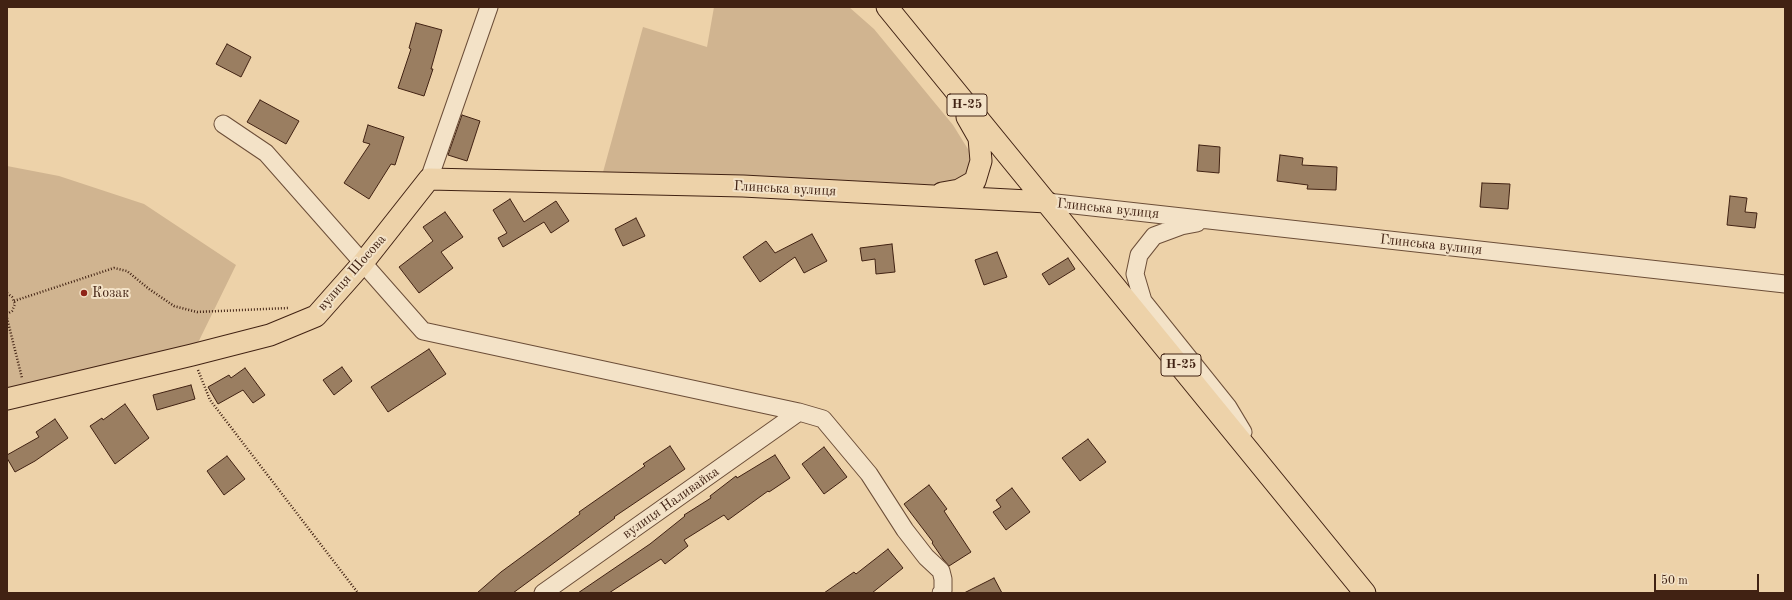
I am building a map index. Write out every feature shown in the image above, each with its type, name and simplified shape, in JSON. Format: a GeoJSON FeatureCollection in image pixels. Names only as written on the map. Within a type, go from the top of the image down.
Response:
{"type":"FeatureCollection","features":[{"type":"Feature","properties":{"kind":"main road","name":"Н-25"},"geometry":{"type":"LineString","coordinates":[[887,7],[1265,468],[1365,593]]}},
{"type":"Feature","properties":{"kind":"main road"},"geometry":{"type":"LineString","coordinates":[[923,196],[959,190],[975,181],[981,161],[979,138],[972,123],[931,69],[929,59]]}},
{"type":"Feature","properties":{"kind":"main road","name":"Глинська вулиця"},"geometry":{"type":"LineString","coordinates":[[429,179],[744,186],[1047,202]]}},
{"type":"Feature","properties":{"kind":"main road","name":"вулиця Шосова"},"geometry":{"type":"LineString","coordinates":[[7,399],[192,356],[270,335],[316,316],[362,264],[429,179]]}},
{"type":"Feature","properties":{"kind":"street","name":"вулиця Шосова"},"geometry":{"type":"LineString","coordinates":[[429,179],[489,7]]}},
{"type":"Feature","properties":{"kind":"street"},"geometry":{"type":"LineString","coordinates":[[223,124],[266,153],[362,264],[423,331],[799,412],[822,419],[870,474],[905,530],[926,557],[941,571],[943,579],[943,592]]}},
{"type":"Feature","properties":{"kind":"street","name":"Глинська вулиця"},"geometry":{"type":"LineString","coordinates":[[1047,202],[1785,284]]}},
{"type":"Feature","properties":{"kind":"street"},"geometry":{"type":"LineString","coordinates":[[1210,221],[1181,226],[1154,236],[1139,256],[1135,274],[1143,302],[1228,407],[1265,468]]}},
{"type":"Feature","properties":{"kind":"street","name":"вулиця Наливайка"},"geometry":{"type":"LineString","coordinates":[[543,593],[799,412]]}},
{"type":"Feature","properties":{"kind":"path"},"geometry":{"type":"LineString","coordinates":[[14,300],[114,268],[128,271],[149,289],[174,306],[197,312],[286,308],[316,316]]}},
{"type":"Feature","properties":{"kind":"path"},"geometry":{"type":"LineString","coordinates":[[7,293],[14,300],[14,308],[7,314]]}},
{"type":"Feature","properties":{"kind":"path"},"geometry":{"type":"LineString","coordinates":[[7,318],[23,384]]}},
{"type":"Feature","properties":{"kind":"path"},"geometry":{"type":"LineString","coordinates":[[192,356],[210,400],[358,593]]}},
{"type":"Feature","properties":{"kind":"shaded area"},"geometry":{"type":"Polygon","coordinates":[[[714,7],[849,7],[874,29],[953,125],[971,154],[966,189],[600,183],[643,27],[707,47],[714,7]]]}},
{"type":"Feature","properties":{"kind":"shaded area"},"geometry":{"type":"Polygon","coordinates":[[[7,166],[59,176],[144,204],[236,265],[192,355],[7,398],[7,166]]]}},
{"type":"Feature","properties":{"kind":"building"},"geometry":{"type":"Polygon","coordinates":[[[416,23],[442,30],[431,69],[433,69],[424,96],[398,88],[411,49],[409,48],[416,23]]]}},
{"type":"Feature","properties":{"kind":"building"},"geometry":{"type":"Polygon","coordinates":[[[227,44],[251,57],[241,77],[216,64],[227,44]]]}},
{"type":"Feature","properties":{"kind":"building"},"geometry":{"type":"Polygon","coordinates":[[[260,100],[299,121],[286,144],[247,122],[260,100]]]}},
{"type":"Feature","properties":{"kind":"building"},"geometry":{"type":"Polygon","coordinates":[[[462,115],[480,121],[467,161],[448,155],[462,115]]]}},
{"type":"Feature","properties":{"kind":"building"},"geometry":{"type":"Polygon","coordinates":[[[368,125],[404,137],[395,165],[391,164],[369,199],[344,183],[370,144],[363,142],[368,125]]]}},
{"type":"Feature","properties":{"kind":"building"},"geometry":{"type":"Polygon","coordinates":[[[1199,145],[1220,147],[1219,173],[1197,171],[1199,145]]]}},
{"type":"Feature","properties":{"kind":"building"},"geometry":{"type":"Polygon","coordinates":[[[1280,155],[1303,158],[1302,165],[1337,167],[1336,190],[1307,189],[1308,185],[1277,181],[1280,155]]]}},
{"type":"Feature","properties":{"kind":"building"},"geometry":{"type":"Polygon","coordinates":[[[1482,183],[1510,184],[1508,209],[1480,207],[1482,183]]]}},
{"type":"Feature","properties":{"kind":"building"},"geometry":{"type":"Polygon","coordinates":[[[1730,196],[1747,198],[1745,212],[1757,213],[1755,228],[1727,225],[1730,196]]]}},
{"type":"Feature","properties":{"kind":"building"},"geometry":{"type":"Polygon","coordinates":[[[510,199],[524,222],[556,201],[569,221],[551,233],[544,222],[503,247],[498,238],[507,233],[493,210],[510,199]]]}},
{"type":"Feature","properties":{"kind":"building"},"geometry":{"type":"Polygon","coordinates":[[[445,212],[463,237],[441,252],[453,268],[419,293],[399,267],[433,241],[423,227],[445,212]]]}},
{"type":"Feature","properties":{"kind":"building"},"geometry":{"type":"Polygon","coordinates":[[[636,218],[645,236],[623,246],[615,229],[636,218]]]}},
{"type":"Feature","properties":{"kind":"building"},"geometry":{"type":"Polygon","coordinates":[[[812,234],[827,261],[804,273],[795,257],[760,282],[743,257],[766,241],[775,253],[812,234]]]}},
{"type":"Feature","properties":{"kind":"building"},"geometry":{"type":"Polygon","coordinates":[[[892,244],[895,272],[876,274],[875,259],[862,261],[860,248],[892,244]]]}},
{"type":"Feature","properties":{"kind":"building"},"geometry":{"type":"Polygon","coordinates":[[[997,252],[1007,277],[984,285],[975,260],[997,252]]]}},
{"type":"Feature","properties":{"kind":"building"},"geometry":{"type":"Polygon","coordinates":[[[1068,258],[1075,269],[1049,285],[1042,274],[1068,258]]]}},
{"type":"Feature","properties":{"kind":"building"},"geometry":{"type":"Polygon","coordinates":[[[429,349],[446,374],[388,412],[371,387],[429,349]]]}},
{"type":"Feature","properties":{"kind":"building"},"geometry":{"type":"Polygon","coordinates":[[[342,367],[352,381],[334,395],[323,380],[342,367]]]}},
{"type":"Feature","properties":{"kind":"building"},"geometry":{"type":"Polygon","coordinates":[[[245,368],[265,395],[253,403],[243,390],[218,404],[208,387],[229,375],[231,378],[245,368]]]}},
{"type":"Feature","properties":{"kind":"building"},"geometry":{"type":"Polygon","coordinates":[[[191,385],[195,399],[157,410],[153,395],[191,385]]]}},
{"type":"Feature","properties":{"kind":"building"},"geometry":{"type":"Polygon","coordinates":[[[125,404],[149,438],[115,464],[90,426],[102,418],[103,420],[125,404]]]}},
{"type":"Feature","properties":{"kind":"building"},"geometry":{"type":"Polygon","coordinates":[[[55,419],[68,438],[35,461],[15,472],[7,458],[7,455],[39,437],[36,432],[55,419]]]}},
{"type":"Feature","properties":{"kind":"building"},"geometry":{"type":"Polygon","coordinates":[[[1088,439],[1106,462],[1080,481],[1062,458],[1088,439]]]}},
{"type":"Feature","properties":{"kind":"building"},"geometry":{"type":"Polygon","coordinates":[[[670,446],[685,469],[614,517],[615,518],[513,593],[477,593],[501,572],[580,514],[579,512],[645,466],[643,464],[670,446]]]}},
{"type":"Feature","properties":{"kind":"building"},"geometry":{"type":"Polygon","coordinates":[[[824,447],[847,477],[824,494],[802,464],[824,447]]]}},
{"type":"Feature","properties":{"kind":"building"},"geometry":{"type":"Polygon","coordinates":[[[775,455],[790,478],[769,492],[768,491],[728,520],[724,515],[684,540],[688,546],[665,564],[661,559],[609,593],[578,593],[650,544],[685,516],[684,515],[711,498],[710,496],[736,476],[737,478],[775,455]]]}},
{"type":"Feature","properties":{"kind":"building"},"geometry":{"type":"Polygon","coordinates":[[[227,456],[245,479],[224,495],[207,471],[227,456]]]}},
{"type":"Feature","properties":{"kind":"building"},"geometry":{"type":"Polygon","coordinates":[[[929,485],[947,509],[944,511],[971,552],[949,566],[904,504],[929,485]]]}},
{"type":"Feature","properties":{"kind":"building"},"geometry":{"type":"Polygon","coordinates":[[[1012,488],[1030,512],[1006,530],[993,512],[1001,507],[996,500],[1012,488]]]}},
{"type":"Feature","properties":{"kind":"building"},"geometry":{"type":"Polygon","coordinates":[[[888,549],[903,568],[872,593],[824,593],[854,572],[856,574],[888,549]]]}},
{"type":"Feature","properties":{"kind":"building"},"geometry":{"type":"Polygon","coordinates":[[[994,578],[1002,593],[964,593],[994,578]]]}},
{"type":"Feature","properties":{"kind":"place","name":"Козак"},"geometry":{"type":"Point","coordinates":[84,293]}}]}
